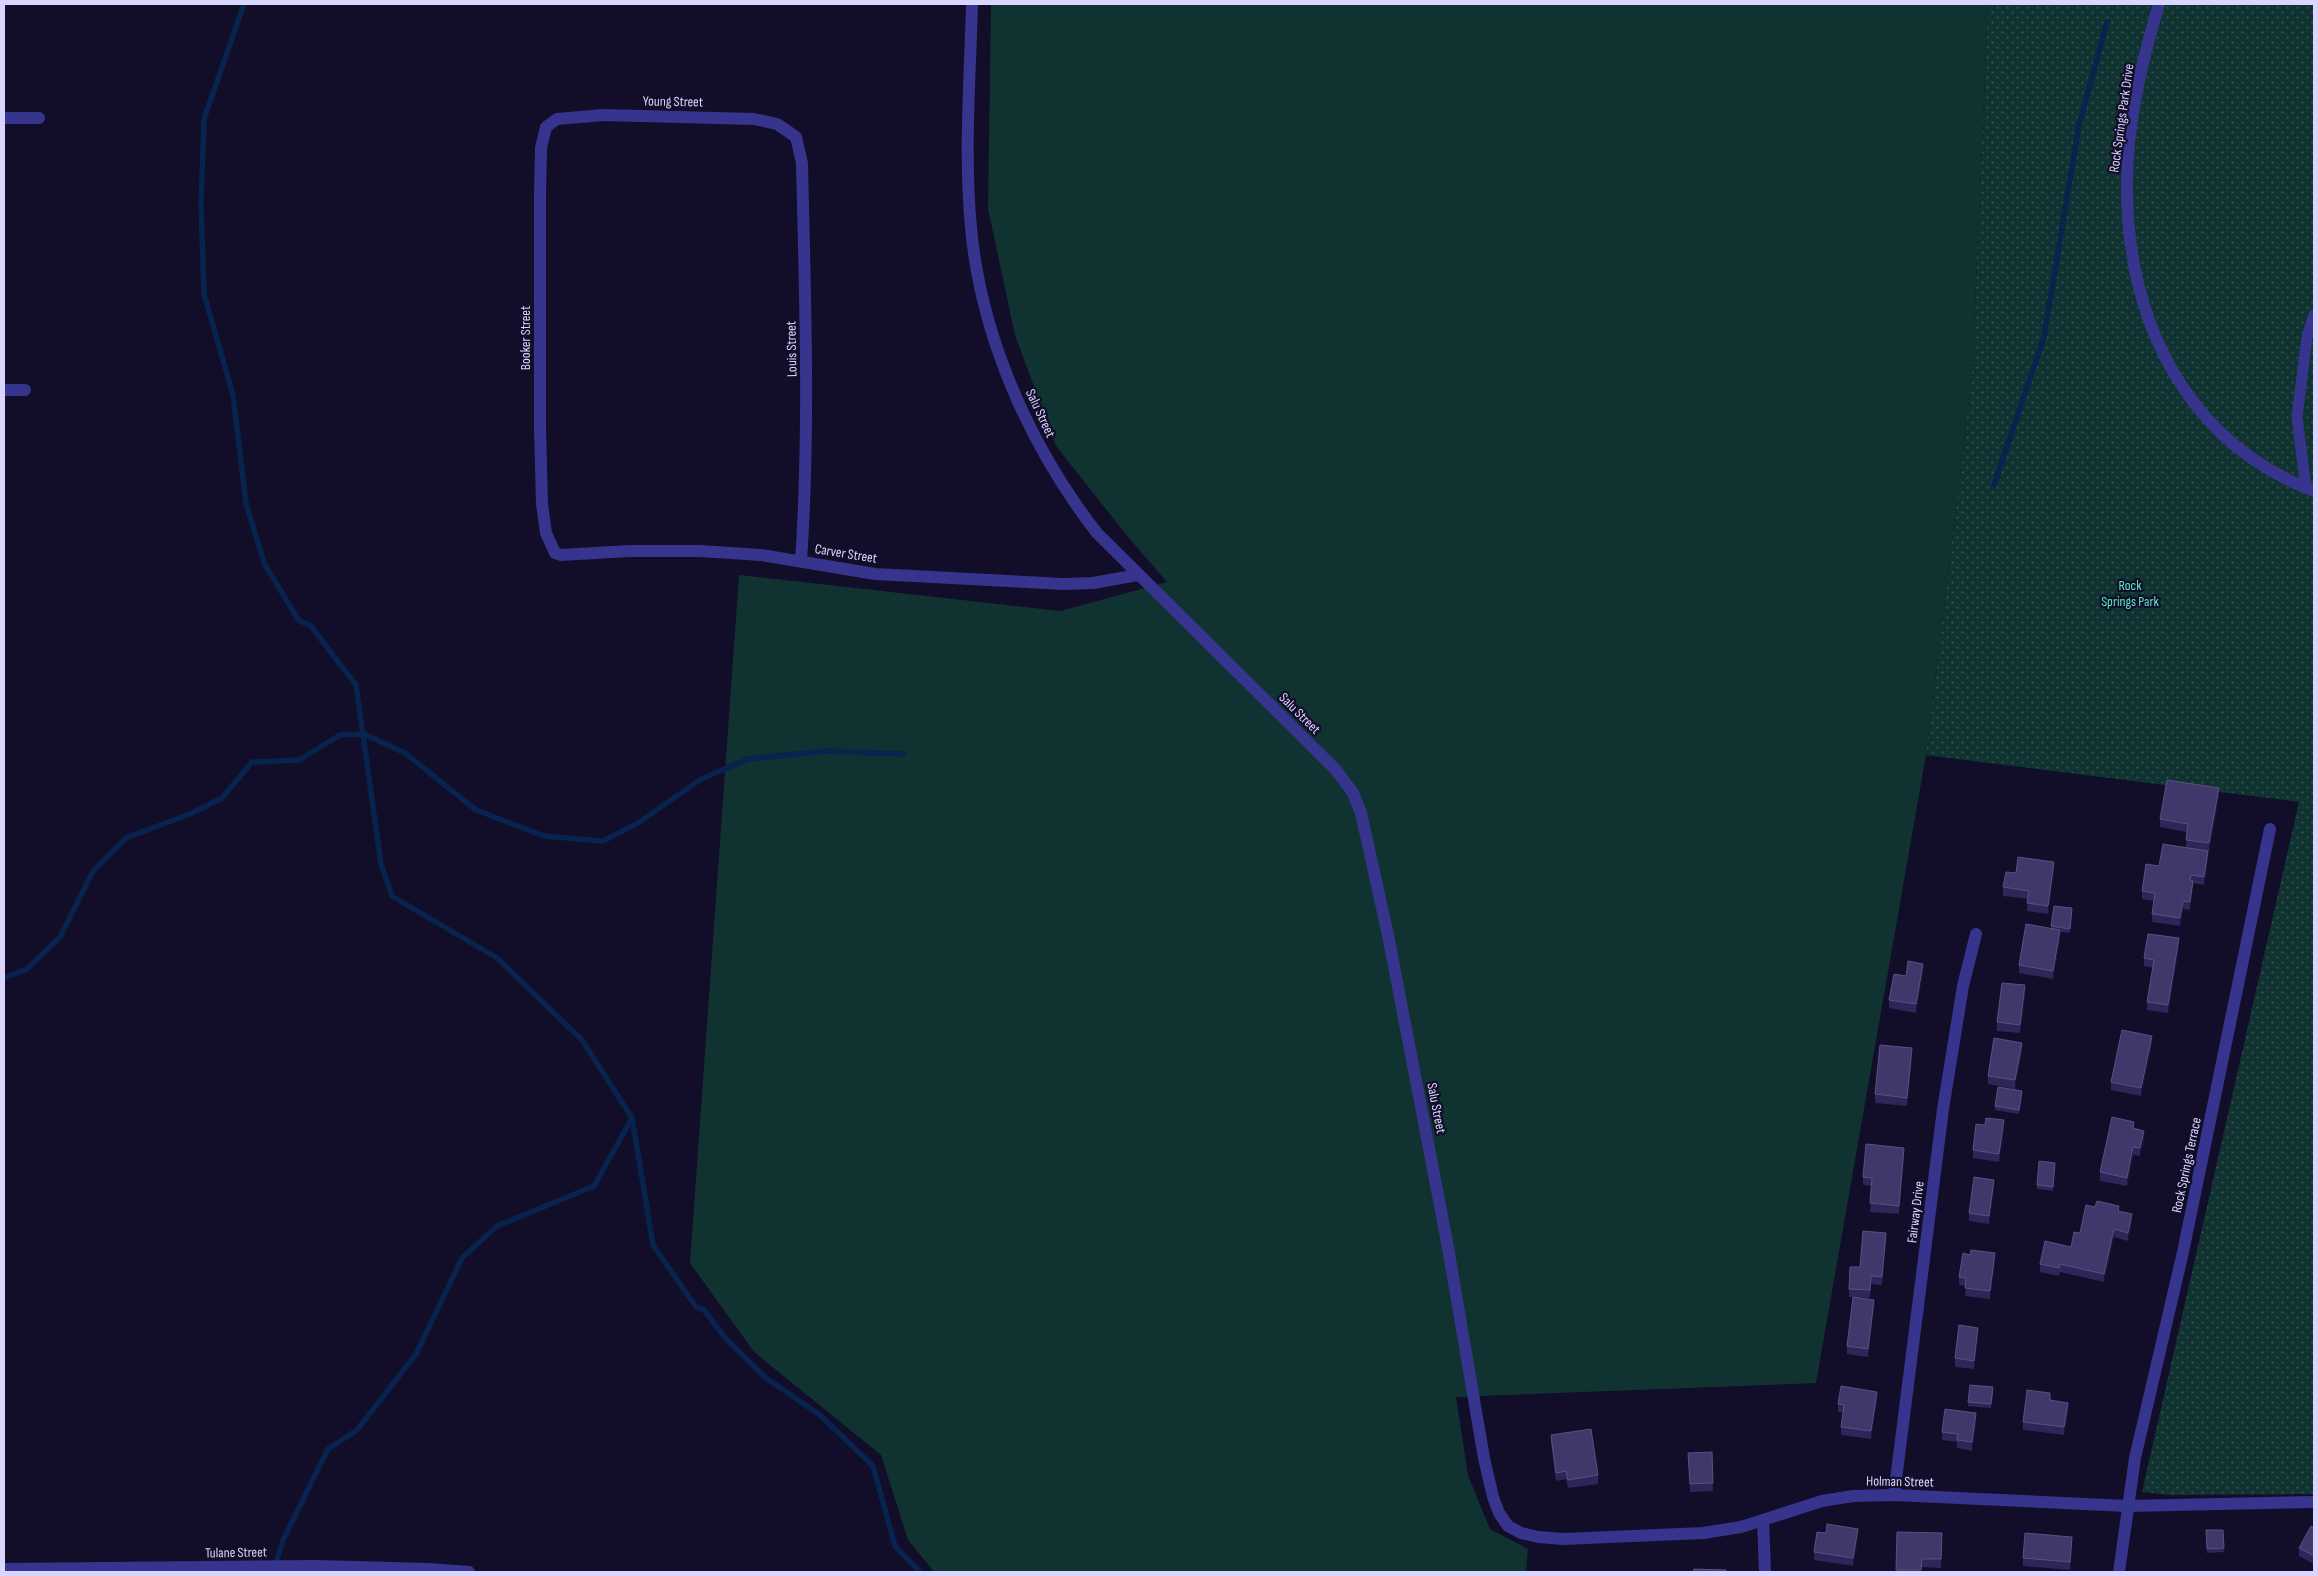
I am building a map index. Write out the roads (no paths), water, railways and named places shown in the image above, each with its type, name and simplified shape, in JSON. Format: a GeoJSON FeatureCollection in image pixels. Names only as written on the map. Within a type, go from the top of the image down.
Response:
{"type":"FeatureCollection","features":[{"type":"Feature","properties":{"kind":"street","name":"Salu Street"},"geometry":{"type":"LineString","coordinates":[[972,4],[968,182],[971,229],[979,278],[993,331],[1021,407],[1043,452],[1069,496],[1097,533],[1336,770],[1353,793],[1362,813],[1388,935],[1445,1233],[1484,1458],[1499,1513]]}},
{"type":"Feature","properties":{"kind":"street","name":"Rock Springs Park Drive"},"geometry":{"type":"LineString","coordinates":[[2159,4],[2143,66],[2128,163],[2127,183],[2131,249],[2140,295],[2154,336],[2171,370],[2200,412],[2236,448],[2260,464],[2310,489]]}},
{"type":"Feature","properties":{"kind":"street","name":"Young Street"},"geometry":{"type":"LineString","coordinates":[[546,126],[557,119],[567,117],[684,116],[754,119],[777,124],[796,137]]}},
{"type":"Feature","properties":{"kind":"street"},"geometry":{"type":"LineString","coordinates":[[4,118],[38,118]]}},
{"type":"Feature","properties":{"kind":"street","name":"Booker Street"},"geometry":{"type":"LineString","coordinates":[[546,126],[542,148],[540,195],[540,429],[542,504],[546,534],[552,550]]}},
{"type":"Feature","properties":{"kind":"street","name":"Louis Street"},"geometry":{"type":"LineString","coordinates":[[796,137],[802,163],[806,360],[806,476],[801,561]]}},
{"type":"Feature","properties":{"kind":"street"},"geometry":{"type":"LineString","coordinates":[[4,390],[25,390]]}},
{"type":"Feature","properties":{"kind":"street","name":"Carver Street"},"geometry":{"type":"LineString","coordinates":[[552,550],[561,556],[629,550],[700,551],[760,555],[875,574],[1063,584],[1093,583],[1138,575]]}},
{"type":"Feature","properties":{"kind":"street","name":"Rock Springs Terrace"},"geometry":{"type":"LineString","coordinates":[[2119,1572],[2135,1458],[2183,1252],[2270,829]]}},
{"type":"Feature","properties":{"kind":"street","name":"Fairway Drive"},"geometry":{"type":"LineString","coordinates":[[1894,1494],[1943,1109],[1963,986],[1976,934]]}},
{"type":"Feature","properties":{"kind":"street","name":"Holman Street"},"geometry":{"type":"LineString","coordinates":[[1499,1513],[1508,1526],[1521,1533],[1538,1537],[1563,1539],[1702,1533],[1741,1527],[1822,1501],[1853,1496],[1894,1494],[2127,1506],[2314,1502]]}},
{"type":"Feature","properties":{"kind":"street"},"geometry":{"type":"LineString","coordinates":[[1763,1520],[1765,1572]]}},
{"type":"Feature","properties":{"kind":"street","name":"Tulane Street"},"geometry":{"type":"LineString","coordinates":[[4,1569],[317,1566],[469,1572]]}},
{"type":"Feature","properties":{"kind":"lane"},"geometry":{"type":"LineString","coordinates":[[2310,489],[2297,417],[2306,336],[2314,315]]}},
{"type":"Feature","properties":{"kind":"waterway"},"geometry":{"type":"LineString","coordinates":[[244,4],[204,119],[201,204],[204,294],[233,395],[246,503],[264,563],[299,621],[310,625],[356,685],[381,864],[392,896],[497,958],[582,1040],[632,1118],[653,1245],[696,1307],[704,1310],[726,1339],[766,1378],[820,1415],[873,1466],[895,1546],[920,1572]]}},
{"type":"Feature","properties":{"kind":"waterway"},"geometry":{"type":"LineString","coordinates":[[1994,485],[2044,337],[2079,125],[2107,22]]}},
{"type":"Feature","properties":{"kind":"waterway"},"geometry":{"type":"LineString","coordinates":[[4,978],[27,969],[60,937],[93,871],[126,838],[190,814],[222,798],[252,762],[299,760],[340,735],[364,734],[405,753],[476,810],[544,836],[603,841],[638,823],[701,779],[748,759],[826,751],[903,754]]}},
{"type":"Feature","properties":{"kind":"waterway"},"geometry":{"type":"LineString","coordinates":[[275,1566],[283,1540],[328,1449],[357,1430],[416,1354],[462,1258],[497,1226],[594,1186],[632,1118]]}},
{"type":"Feature","properties":{"kind":"park label","name":"Rock Springs Park"},"geometry":{"type":"Point","coordinates":[2130,594]}}]}
